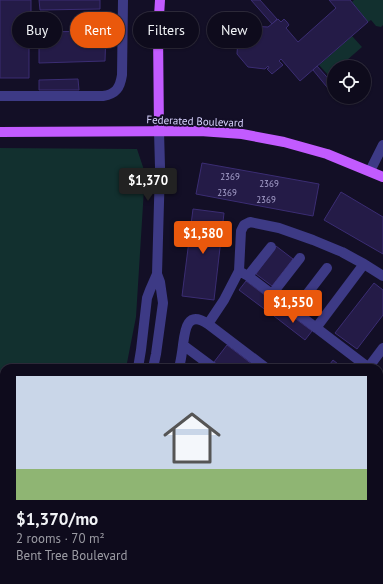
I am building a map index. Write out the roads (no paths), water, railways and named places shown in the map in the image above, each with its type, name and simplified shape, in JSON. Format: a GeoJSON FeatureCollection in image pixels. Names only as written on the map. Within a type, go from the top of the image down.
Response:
{"type":"FeatureCollection","features":[{"type":"Feature","properties":{"kind":"main road"},"geometry":{"type":"LineString","coordinates":[[159,131],[158,32],[160,0]]}},
{"type":"Feature","properties":{"kind":"main road","name":"Federated Boulevard"},"geometry":{"type":"LineString","coordinates":[[0,132],[200,131],[242,134],[284,142],[327,154],[383,177]]}},
{"type":"Feature","properties":{"kind":"street"},"geometry":{"type":"LineString","coordinates":[[0,96],[103,96],[114,92],[121,82],[122,75],[123,0]]}},
{"type":"Feature","properties":{"kind":"street"},"geometry":{"type":"LineString","coordinates":[[139,364],[147,298],[157,274],[160,167],[159,131]]}},
{"type":"Feature","properties":{"kind":"street"},"geometry":{"type":"LineString","coordinates":[[370,171],[383,145]]}},
{"type":"Feature","properties":{"kind":"street"},"geometry":{"type":"LineString","coordinates":[[208,324],[224,300],[239,271],[241,231],[244,225],[250,222],[279,228],[313,240],[342,252],[383,276]]}},
{"type":"Feature","properties":{"kind":"street"},"geometry":{"type":"LineString","coordinates":[[248,276],[271,247]]}},
{"type":"Feature","properties":{"kind":"street"},"geometry":{"type":"LineString","coordinates":[[272,294],[300,258]]}},
{"type":"Feature","properties":{"kind":"street"},"geometry":{"type":"LineString","coordinates":[[316,328],[364,264]]}},
{"type":"Feature","properties":{"kind":"street"},"geometry":{"type":"LineString","coordinates":[[294,311],[327,268]]}},
{"type":"Feature","properties":{"kind":"street"},"geometry":{"type":"LineString","coordinates":[[239,271],[248,276],[364,364]]}},
{"type":"Feature","properties":{"kind":"street"},"geometry":{"type":"LineString","coordinates":[[154,364],[163,303],[160,282],[157,274]]}},
{"type":"Feature","properties":{"kind":"street"},"geometry":{"type":"LineString","coordinates":[[180,364],[185,329],[189,322],[194,319],[199,319],[208,324],[261,364]]}},
{"type":"Feature","properties":{"kind":"street"},"geometry":{"type":"LineString","coordinates":[[183,345],[209,364]]}},
{"type":"Feature","properties":{"kind":"street"},"geometry":{"type":"LineString","coordinates":[[372,364],[383,348]]}}]}
